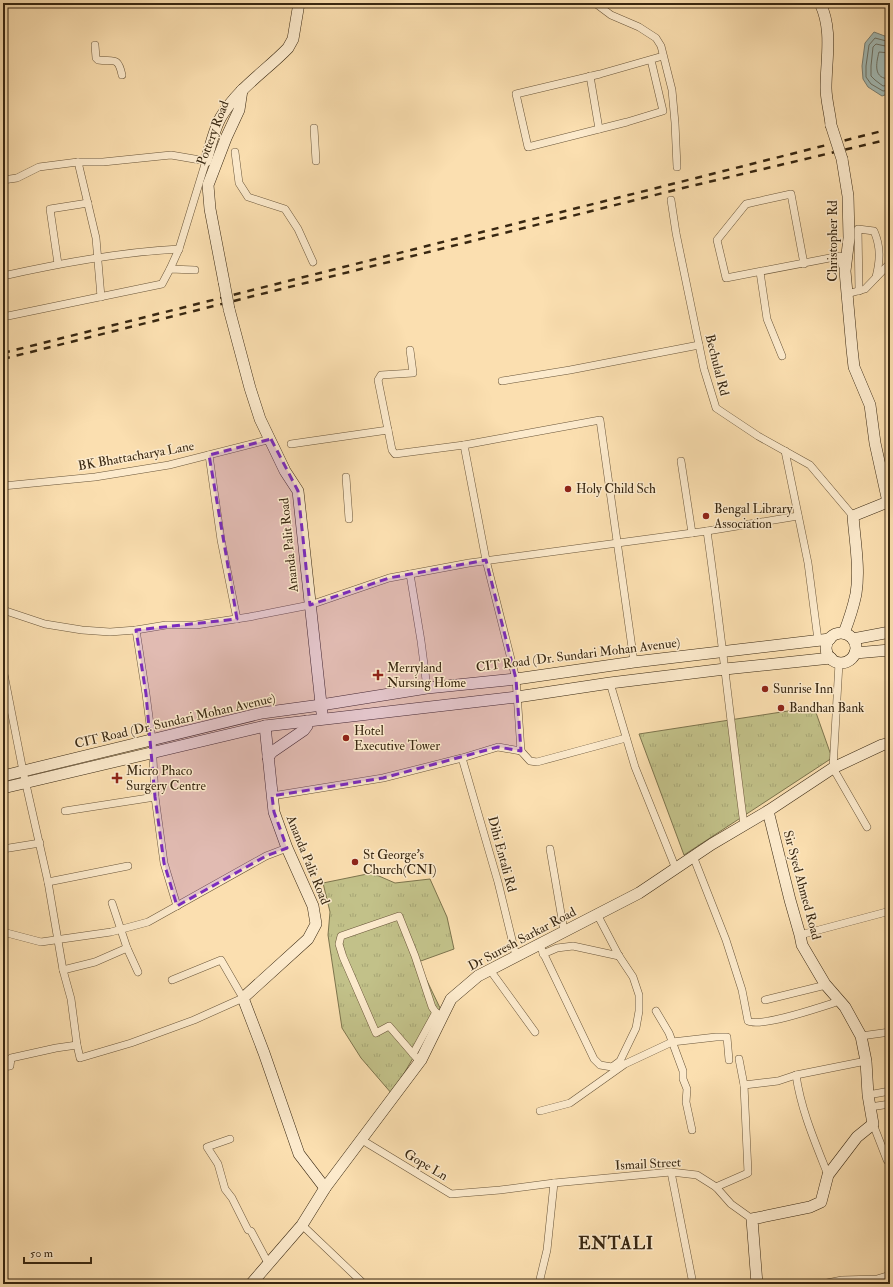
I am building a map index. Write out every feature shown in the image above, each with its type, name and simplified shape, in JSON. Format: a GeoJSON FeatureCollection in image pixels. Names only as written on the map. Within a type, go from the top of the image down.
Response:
{"type":"FeatureCollection","features":[{"type":"Feature","properties":{"kind":"street","name":"Pottery Road"},"geometry":{"type":"LineString","coordinates":[[206,161],[220,118],[242,90],[288,48],[293,39],[299,3]]}},
{"type":"Feature","properties":{"kind":"street"},"geometry":{"type":"LineString","coordinates":[[595,3],[611,15],[639,27],[656,38],[661,46],[672,90],[678,167]]}},
{"type":"Feature","properties":{"kind":"street","name":"Christopher Rd"},"geometry":{"type":"LineString","coordinates":[[820,3],[825,14],[828,40],[826,89],[832,125],[842,159],[848,196],[849,238],[845,271],[854,367],[870,405],[875,443],[889,502]]}},
{"type":"Feature","properties":{"kind":"street"},"geometry":{"type":"LineString","coordinates":[[94,45],[96,58],[98,60],[117,62],[120,64],[122,75]]}},
{"type":"Feature","properties":{"kind":"street"},"geometry":{"type":"LineString","coordinates":[[651,60],[663,111],[528,148],[516,94],[664,56]]}},
{"type":"Feature","properties":{"kind":"street"},"geometry":{"type":"LineString","coordinates":[[590,76],[599,129]]}},
{"type":"Feature","properties":{"kind":"street","name":"Pottery Road"},"geometry":{"type":"LineString","coordinates":[[208,185],[226,138],[239,110],[242,90]]}},
{"type":"Feature","properties":{"kind":"street"},"geometry":{"type":"LineString","coordinates":[[314,128],[316,161]]}},
{"type":"Feature","properties":{"kind":"street"},"geometry":{"type":"LineString","coordinates":[[234,152],[239,182],[248,197],[285,209],[298,229],[313,262]]}},
{"type":"Feature","properties":{"kind":"street"},"geometry":{"type":"LineString","coordinates":[[3,180],[17,178],[39,167],[78,162],[103,162],[171,155],[206,161],[179,249],[162,284],[3,317],[3,308]]}},
{"type":"Feature","properties":{"kind":"street"},"geometry":{"type":"LineString","coordinates":[[78,162],[96,238],[101,297]]}},
{"type":"Feature","properties":{"kind":"street","name":"Ananda Palit Road"},"geometry":{"type":"LineString","coordinates":[[208,185],[210,209],[229,309],[250,388],[260,419],[285,471],[298,491],[322,719]]}},
{"type":"Feature","properties":{"kind":"street"},"geometry":{"type":"LineString","coordinates":[[804,264],[791,194],[746,204],[717,240],[726,278],[804,264],[840,256],[842,261],[842,280],[848,294],[865,290],[890,263]]}},
{"type":"Feature","properties":{"kind":"street","name":"Bechulal Rd"},"geometry":{"type":"LineString","coordinates":[[671,200],[676,233],[704,369],[716,408],[758,436],[810,465],[853,516]]}},
{"type":"Feature","properties":{"kind":"street"},"geometry":{"type":"LineString","coordinates":[[58,264],[50,209],[88,203]]}},
{"type":"Feature","properties":{"kind":"street"},"geometry":{"type":"LineString","coordinates":[[859,291],[858,229],[874,231],[876,235],[880,259],[876,278]]}},
{"type":"Feature","properties":{"kind":"street"},"geometry":{"type":"LineString","coordinates":[[3,276],[58,264],[152,250],[179,249]]}},
{"type":"Feature","properties":{"kind":"street"},"geometry":{"type":"LineString","coordinates":[[170,269],[195,270]]}},
{"type":"Feature","properties":{"kind":"street"},"geometry":{"type":"LineString","coordinates":[[760,272],[767,319],[782,356]]}},
{"type":"Feature","properties":{"kind":"street"},"geometry":{"type":"LineString","coordinates":[[502,381],[570,370],[700,345]]}},
{"type":"Feature","properties":{"kind":"street"},"geometry":{"type":"LineString","coordinates":[[410,350],[413,373],[381,375],[378,380],[392,450],[395,454],[464,445],[600,420],[634,662]]}},
{"type":"Feature","properties":{"kind":"street"},"geometry":{"type":"LineString","coordinates":[[291,444],[388,430]]}},
{"type":"Feature","properties":{"kind":"street","name":"BK Bhattacharya Lane"},"geometry":{"type":"LineString","coordinates":[[3,486],[95,477],[169,465],[270,439]]}},
{"type":"Feature","properties":{"kind":"street"},"geometry":{"type":"LineString","coordinates":[[464,445],[486,560],[516,679],[521,751],[530,761],[537,762],[626,738]]}},
{"type":"Feature","properties":{"kind":"street"},"geometry":{"type":"LineString","coordinates":[[785,451],[808,563],[818,640]]}},
{"type":"Feature","properties":{"kind":"street"},"geometry":{"type":"LineString","coordinates":[[209,455],[221,540],[237,619]]}},
{"type":"Feature","properties":{"kind":"street"},"geometry":{"type":"LineString","coordinates":[[681,461],[692,533]]}},
{"type":"Feature","properties":{"kind":"street"},"geometry":{"type":"LineString","coordinates":[[346,477],[349,519]]}},
{"type":"Feature","properties":{"kind":"street"},"geometry":{"type":"LineString","coordinates":[[835,660],[849,661],[855,653],[856,644],[849,636],[856,593],[857,561],[853,516],[889,502]]}},
{"type":"Feature","properties":{"kind":"street"},"geometry":{"type":"LineString","coordinates":[[3,610],[45,624],[82,630],[110,632],[136,630],[166,625],[196,625],[310,605],[389,578],[486,560],[707,531],[798,516]]}},
{"type":"Feature","properties":{"kind":"street"},"geometry":{"type":"LineString","coordinates":[[707,531],[724,651],[730,714],[744,824]]}},
{"type":"Feature","properties":{"kind":"street"},"geometry":{"type":"LineString","coordinates":[[410,574],[427,688]]}},
{"type":"Feature","properties":{"kind":"street"},"geometry":{"type":"LineString","coordinates":[[136,630],[152,740],[154,798],[164,863],[177,906]]}},
{"type":"Feature","properties":{"kind":"street"},"geometry":{"type":"LineString","coordinates":[[867,827],[833,768],[835,660],[827,649],[830,639],[834,635],[849,636],[890,632]]}},
{"type":"Feature","properties":{"kind":"street","name":"CIT Road (Dr. Sundari Mohan Avenue)"},"geometry":{"type":"LineString","coordinates":[[3,776],[262,713],[321,706],[427,688],[516,679],[634,662],[830,639]]}},
{"type":"Feature","properties":{"kind":"street"},"geometry":{"type":"LineString","coordinates":[[855,653],[890,650]]}},
{"type":"Feature","properties":{"kind":"street","name":"CIT Road (Dr. Sundari Mohan Avenue)"},"geometry":{"type":"LineString","coordinates":[[3,788],[265,726],[517,697],[610,683],[726,669],[835,660]]}},
{"type":"Feature","properties":{"kind":"street"},"geometry":{"type":"LineString","coordinates":[[3,669],[25,782],[48,882],[57,940],[71,999],[80,1058],[131,1043],[173,1028],[243,998]]}},
{"type":"Feature","properties":{"kind":"street"},"geometry":{"type":"LineString","coordinates":[[610,683],[635,767],[676,869]]}},
{"type":"Feature","properties":{"kind":"street"},"geometry":{"type":"LineString","coordinates":[[268,757],[272,752],[304,730],[307,726],[307,721]]}},
{"type":"Feature","properties":{"kind":"street","name":"Ananda Palit Road"},"geometry":{"type":"LineString","coordinates":[[243,998],[308,940],[316,924],[313,906],[287,848],[274,812],[265,726]]}},
{"type":"Feature","properties":{"kind":"street","name":"Dr Suresh Sarkar Road"},"geometry":{"type":"LineString","coordinates":[[251,1284],[302,1225],[325,1188],[362,1140],[416,1058],[439,1016],[451,999],[478,976],[516,956],[541,949],[564,932],[639,893],[693,856],[744,824],[768,811],[833,768],[882,745],[890,743]]}},
{"type":"Feature","properties":{"kind":"street"},"geometry":{"type":"LineString","coordinates":[[272,796],[382,778],[462,758],[498,747],[521,751]]}},
{"type":"Feature","properties":{"kind":"street","name":"Dihi Entali Rd"},"geometry":{"type":"LineString","coordinates":[[462,758],[489,846],[516,956]]}},
{"type":"Feature","properties":{"kind":"street"},"geometry":{"type":"LineString","coordinates":[[65,811],[154,798]]}},
{"type":"Feature","properties":{"kind":"street","name":"Sir Syed Ahmed Road"},"geometry":{"type":"LineString","coordinates":[[768,811],[802,944],[826,985],[845,1006],[861,1036],[866,1061],[868,1096],[873,1124]]}},
{"type":"Feature","properties":{"kind":"street"},"geometry":{"type":"LineString","coordinates":[[3,849],[40,843]]}},
{"type":"Feature","properties":{"kind":"street"},"geometry":{"type":"LineString","coordinates":[[3,932],[41,942],[111,932],[148,922],[266,856],[287,848]]}},
{"type":"Feature","properties":{"kind":"street"},"geometry":{"type":"LineString","coordinates":[[550,849],[564,932]]}},
{"type":"Feature","properties":{"kind":"street"},"geometry":{"type":"LineString","coordinates":[[693,856],[726,940],[742,990],[748,1021],[756,1023],[766,1022],[840,1001]]}},
{"type":"Feature","properties":{"kind":"street"},"geometry":{"type":"LineString","coordinates":[[48,882],[128,866]]}},
{"type":"Feature","properties":{"kind":"street"},"geometry":{"type":"LineString","coordinates":[[112,903],[127,948],[138,972]]}},
{"type":"Feature","properties":{"kind":"street"},"geometry":{"type":"LineString","coordinates":[[800,935],[890,910]]}},
{"type":"Feature","properties":{"kind":"street"},"geometry":{"type":"LineString","coordinates":[[597,914],[619,956],[633,976],[639,995],[639,1011],[636,1028],[620,1061],[612,1067],[600,1065],[594,1059],[541,949],[573,946],[619,956]]}},
{"type":"Feature","properties":{"kind":"street"},"geometry":{"type":"LineString","coordinates":[[416,1058],[389,1026],[376,1033],[342,957],[339,944],[341,936],[399,916],[415,956],[432,1006],[439,1016]]}},
{"type":"Feature","properties":{"kind":"street"},"geometry":{"type":"LineString","coordinates":[[63,970],[95,962],[127,948]]}},
{"type":"Feature","properties":{"kind":"street"},"geometry":{"type":"LineString","coordinates":[[172,980],[221,960],[243,998],[299,1154],[325,1188]]}},
{"type":"Feature","properties":{"kind":"street"},"geometry":{"type":"LineString","coordinates":[[490,970],[535,1032]]}},
{"type":"Feature","properties":{"kind":"street"},"geometry":{"type":"LineString","coordinates":[[764,1000],[826,985]]}},
{"type":"Feature","properties":{"kind":"street"},"geometry":{"type":"LineString","coordinates":[[656,1011],[669,1033],[683,1071],[683,1079],[686,1089],[686,1102],[692,1130]]}},
{"type":"Feature","properties":{"kind":"street"},"geometry":{"type":"LineString","coordinates":[[861,1036],[890,1032]]}},
{"type":"Feature","properties":{"kind":"street"},"geometry":{"type":"LineString","coordinates":[[540,1112],[570,1103],[625,1064],[672,1042],[727,1037],[729,1060]]}},
{"type":"Feature","properties":{"kind":"street"},"geometry":{"type":"LineString","coordinates":[[3,1067],[10,1066],[11,1058],[77,1045]]}},
{"type":"Feature","properties":{"kind":"street"},"geometry":{"type":"LineString","coordinates":[[716,1187],[748,1173],[744,1085],[739,1059]]}},
{"type":"Feature","properties":{"kind":"street"},"geometry":{"type":"LineString","coordinates":[[744,1085],[778,1081],[796,1075],[866,1061]]}},
{"type":"Feature","properties":{"kind":"street"},"geometry":{"type":"LineString","coordinates":[[796,1075],[799,1093],[809,1128],[828,1175]]}},
{"type":"Feature","properties":{"kind":"street"},"geometry":{"type":"LineString","coordinates":[[868,1096],[890,1091]]}},
{"type":"Feature","properties":{"kind":"street"},"geometry":{"type":"LineString","coordinates":[[870,1107],[890,1104]]}},
{"type":"Feature","properties":{"kind":"street"},"geometry":{"type":"LineString","coordinates":[[757,1284],[752,1219],[810,1207],[821,1202],[828,1175],[857,1137],[873,1124],[890,1164]]}},
{"type":"Feature","properties":{"kind":"street"},"geometry":{"type":"LineString","coordinates":[[230,1139],[206,1147],[218,1164],[225,1189],[232,1198],[248,1230],[251,1231],[268,1263]]}},
{"type":"Feature","properties":{"kind":"street","name":"Gope Ln"},"geometry":{"type":"LineString","coordinates":[[362,1140],[451,1194],[500,1190],[554,1183]]}},
{"type":"Feature","properties":{"kind":"street"},"geometry":{"type":"LineString","coordinates":[[671,1172],[693,1284]]}},
{"type":"Feature","properties":{"kind":"street","name":"Ismail Street"},"geometry":{"type":"LineString","coordinates":[[554,1183],[671,1172],[698,1175],[716,1187],[731,1204],[752,1219]]}},
{"type":"Feature","properties":{"kind":"street"},"geometry":{"type":"LineString","coordinates":[[541,1284],[540,1279],[547,1250],[554,1183]]}},
{"type":"Feature","properties":{"kind":"street"},"geometry":{"type":"LineString","coordinates":[[302,1225],[364,1284]]}},
{"type":"Feature","properties":{"kind":"street"},"geometry":{"type":"LineString","coordinates":[[822,1284],[842,1280],[877,1279],[890,1275]]}},
{"type":"Feature","properties":{"kind":"highlighted area"},"geometry":{"type":"Polygon","coordinates":[[[271,439],[298,491],[310,605],[389,578],[486,560],[516,679],[521,751],[498,747],[383,778],[272,796],[274,812],[287,848],[266,856],[177,906],[164,863],[155,797],[146,694],[136,630],[237,619],[209,455],[271,439]]]}},
{"type":"Feature","properties":{"kind":"green space"},"geometry":{"type":"Polygon","coordinates":[[[814,707],[832,758],[684,855],[639,734],[814,707]]]}},
{"type":"Feature","properties":{"kind":"green space"},"geometry":{"type":"Polygon","coordinates":[[[372,873],[395,883],[430,879],[447,917],[454,949],[418,962],[441,1010],[392,1094],[361,1058],[342,1028],[328,935],[330,912],[323,883],[372,873]]]}},
{"type":"Feature","properties":{"kind":"water"},"geometry":{"type":"Polygon","coordinates":[[[874,32],[890,38],[890,93],[882,96],[868,87],[863,79],[862,66],[865,43],[874,32]]]}},
{"type":"Feature","properties":{"kind":"railway"},"geometry":{"type":"LineString","coordinates":[[882,3],[890,8]]}},
{"type":"Feature","properties":{"kind":"railway"},"geometry":{"type":"LineString","coordinates":[[3,353],[890,129]]}},
{"type":"Feature","properties":{"kind":"railway"},"geometry":{"type":"LineString","coordinates":[[3,359],[683,188],[890,139]]}},
{"type":"Feature","properties":{"kind":"place","name":"Holy Child Sch"},"geometry":{"type":"Point","coordinates":[568,489]}},
{"type":"Feature","properties":{"kind":"place","name":"Bengal Library Association"},"geometry":{"type":"Point","coordinates":[706,516]}},
{"type":"Feature","properties":{"kind":"place","name":"Merryland Nursing Home"},"geometry":{"type":"Point","coordinates":[378,675]}},
{"type":"Feature","properties":{"kind":"place","name":"Sunrise Inn"},"geometry":{"type":"Point","coordinates":[765,689]}},
{"type":"Feature","properties":{"kind":"place","name":"Bandhan Bank"},"geometry":{"type":"Point","coordinates":[781,708]}},
{"type":"Feature","properties":{"kind":"place","name":"Hotel Executive Tower"},"geometry":{"type":"Point","coordinates":[346,738]}},
{"type":"Feature","properties":{"kind":"place","name":"Micro Phaco Surgery Centre"},"geometry":{"type":"Point","coordinates":[117,778]}},
{"type":"Feature","properties":{"kind":"place","name":"St George's Church(CNI)"},"geometry":{"type":"Point","coordinates":[355,862]}},
{"type":"Feature","properties":{"kind":"district","name":"ENTALI"},"geometry":{"type":"Point","coordinates":[616,1243]}}]}
